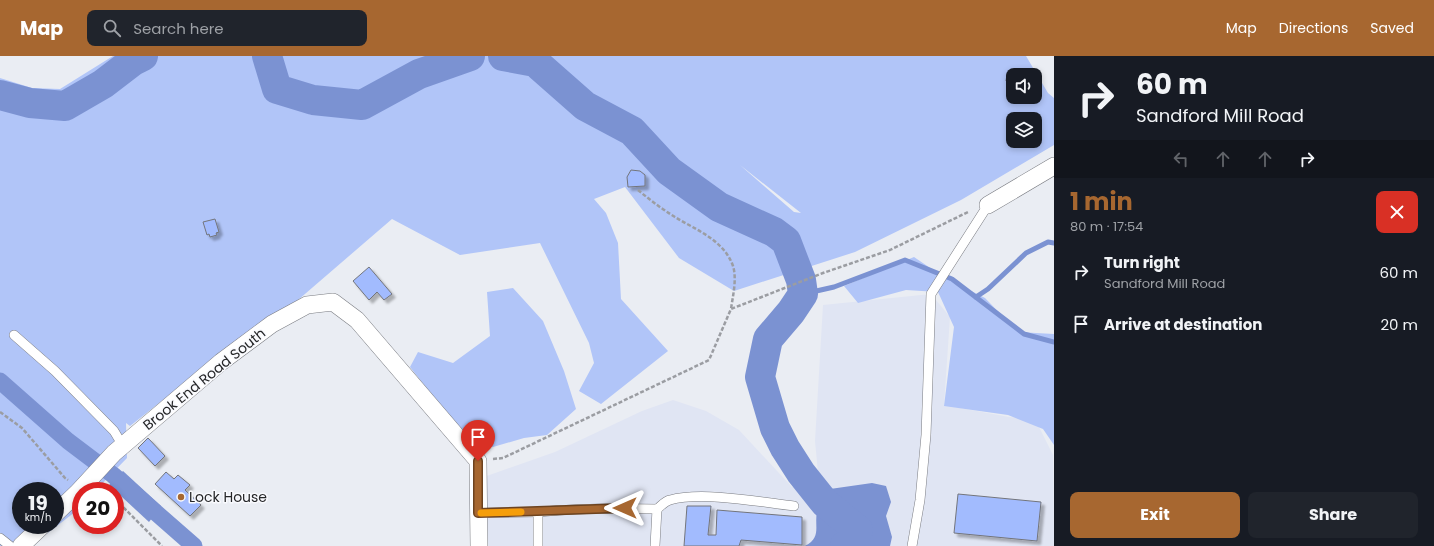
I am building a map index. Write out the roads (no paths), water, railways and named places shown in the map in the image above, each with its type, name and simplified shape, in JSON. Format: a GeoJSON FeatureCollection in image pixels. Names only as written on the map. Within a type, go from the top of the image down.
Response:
{"type":"FeatureCollection","features":[{"type":"Feature","properties":{"kind":"street"},"geometry":{"type":"LineString","coordinates":[[988,205],[1054,166]]}},
{"type":"Feature","properties":{"kind":"street","name":"Brook End Road South"},"geometry":{"type":"LineString","coordinates":[[64,505],[118,449],[221,362],[272,324],[307,305],[333,302],[357,320],[478,461],[478,513]]}},
{"type":"Feature","properties":{"kind":"street"},"geometry":{"type":"LineString","coordinates":[[478,513],[479,546]]}},
{"type":"Feature","properties":{"kind":"street"},"geometry":{"type":"LineString","coordinates":[[20,546],[33,534]]}},
{"type":"Feature","properties":{"kind":"lane"},"geometry":{"type":"LineString","coordinates":[[912,546],[920,500],[926,435],[931,294],[988,205]]}},
{"type":"Feature","properties":{"kind":"lane"},"geometry":{"type":"LineString","coordinates":[[14,335],[55,371],[114,432],[118,449]]}},
{"type":"Feature","properties":{"kind":"lane"},"geometry":{"type":"LineString","coordinates":[[478,513],[538,512],[570,509],[657,508],[668,500],[691,497],[740,500],[794,506]]}},
{"type":"Feature","properties":{"kind":"lane"},"geometry":{"type":"LineString","coordinates":[[655,546],[657,508]]}},
{"type":"Feature","properties":{"kind":"lane"},"geometry":{"type":"LineString","coordinates":[[538,512],[538,546]]}},
{"type":"Feature","properties":{"kind":"lane"},"geometry":{"type":"LineString","coordinates":[[0,538],[10,546]]}},
{"type":"Feature","properties":{"kind":"waterway"},"geometry":{"type":"LineString","coordinates":[[0,95],[30,103],[65,106],[103,84],[133,61],[143,56]]}},
{"type":"Feature","properties":{"kind":"waterway"},"geometry":{"type":"LineString","coordinates":[[267,56],[277,89],[313,100],[362,105],[419,74],[470,56]]}},
{"type":"Feature","properties":{"kind":"waterway"},"geometry":{"type":"LineString","coordinates":[[503,56],[535,62],[585,106],[632,131],[669,171],[719,207],[774,232],[786,241],[801,280],[803,294],[791,312],[768,339],[760,377],[775,428],[785,448],[801,473],[825,503],[858,530],[845,546]]}},
{"type":"Feature","properties":{"kind":"waterway"},"geometry":{"type":"LineString","coordinates":[[976,297],[988,289],[1026,253],[1048,242],[1054,243]]}},
{"type":"Feature","properties":{"kind":"waterway"},"geometry":{"type":"LineString","coordinates":[[803,294],[834,287],[905,260],[952,279],[1024,334],[1054,342]]}},
{"type":"Feature","properties":{"kind":"waterway"},"geometry":{"type":"LineString","coordinates":[[0,381],[68,441],[113,475],[194,546]]}},
{"type":"Feature","properties":{"kind":"place","name":"Lock House"},"geometry":{"type":"Point","coordinates":[181,497]}}]}
